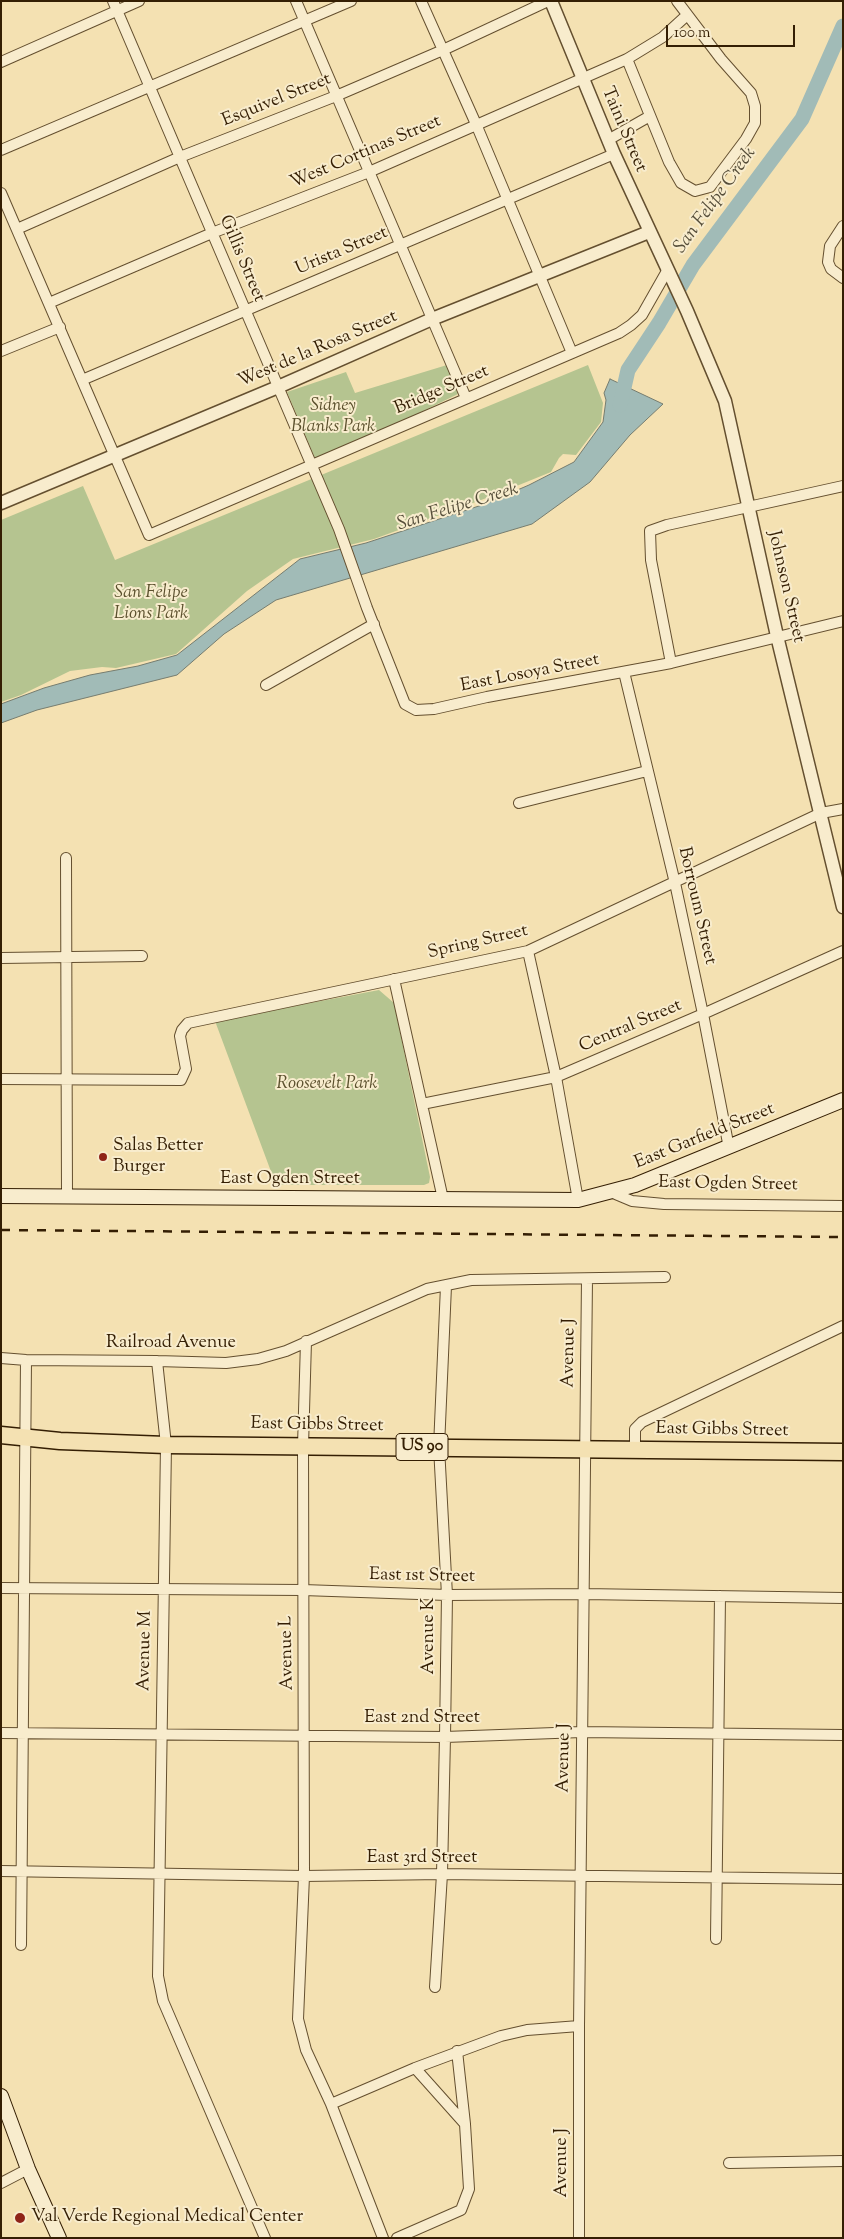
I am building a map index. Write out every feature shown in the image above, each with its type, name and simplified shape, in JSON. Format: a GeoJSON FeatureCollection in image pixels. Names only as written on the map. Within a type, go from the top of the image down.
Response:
{"type":"FeatureCollection","features":[{"type":"Feature","properties":{"kind":"highway","name":"East Gibbs Street"},"geometry":{"type":"LineString","coordinates":[[1,1435],[24,1439],[166,1445],[843,1452]]}},
{"type":"Feature","properties":{"kind":"main road","name":"East Garfield Street"},"geometry":{"type":"LineString","coordinates":[[578,1200],[613,1192],[842,1104]]}},
{"type":"Feature","properties":{"kind":"main road","name":"East Ogden Street"},"geometry":{"type":"LineString","coordinates":[[1,1196],[578,1200]]}},
{"type":"Feature","properties":{"kind":"main road"},"geometry":{"type":"LineString","coordinates":[[1,2096],[28,2169],[59,2238]]}},
{"type":"Feature","properties":{"kind":"street"},"geometry":{"type":"LineString","coordinates":[[1,62],[114,4],[139,1]]}},
{"type":"Feature","properties":{"kind":"street"},"geometry":{"type":"LineString","coordinates":[[296,1],[466,398]]}},
{"type":"Feature","properties":{"kind":"street"},"geometry":{"type":"LineString","coordinates":[[1,150],[351,1]]}},
{"type":"Feature","properties":{"kind":"street"},"geometry":{"type":"LineString","coordinates":[[421,1],[476,124],[506,200],[572,353]]}},
{"type":"Feature","properties":{"kind":"street","name":"Esquivel Street"},"geometry":{"type":"LineString","coordinates":[[17,229],[180,157],[336,96],[550,1]]}},
{"type":"Feature","properties":{"kind":"street","name":"Taini Street"},"geometry":{"type":"LineString","coordinates":[[550,1],[614,154],[670,276]]}},
{"type":"Feature","properties":{"kind":"street"},"geometry":{"type":"LineString","coordinates":[[627,59],[669,162],[681,183],[687,188],[703,190],[710,187],[737,151],[755,122],[755,106],[751,93],[686,16],[677,1]]}},
{"type":"Feature","properties":{"kind":"street","name":"Gillis Street"},"geometry":{"type":"LineString","coordinates":[[114,4],[339,529]]}},
{"type":"Feature","properties":{"kind":"street","name":"West Cortinas Street"},"geometry":{"type":"LineString","coordinates":[[49,304],[212,233],[369,172],[627,59],[663,37],[686,16]]}},
{"type":"Feature","properties":{"kind":"street"},"geometry":{"type":"LineString","coordinates":[[608,140],[650,116]]}},
{"type":"Feature","properties":{"kind":"street","name":"Urista Street"},"geometry":{"type":"LineString","coordinates":[[82,380],[614,154]]}},
{"type":"Feature","properties":{"kind":"street"},"geometry":{"type":"LineString","coordinates":[[1,193],[115,455]]}},
{"type":"Feature","properties":{"kind":"street"},"geometry":{"type":"LineString","coordinates":[[843,226],[830,246],[828,262],[831,269],[843,278]]}},
{"type":"Feature","properties":{"kind":"street","name":"West de la Rosa Street"},"geometry":{"type":"LineString","coordinates":[[1,503],[278,387],[432,319],[540,278],[649,232]]}},
{"type":"Feature","properties":{"kind":"street","name":"Johnson Street"},"geometry":{"type":"LineString","coordinates":[[670,276],[687,311],[724,401],[777,636],[843,907]]}},
{"type":"Feature","properties":{"kind":"street","name":"Bridge Street"},"geometry":{"type":"LineString","coordinates":[[115,455],[150,535],[619,333],[632,325],[670,276]]}},
{"type":"Feature","properties":{"kind":"street"},"geometry":{"type":"LineString","coordinates":[[1,351],[60,327]]}},
{"type":"Feature","properties":{"kind":"street"},"geometry":{"type":"LineString","coordinates":[[671,663],[651,560],[650,531],[667,525],[843,486]]}},
{"type":"Feature","properties":{"kind":"street","name":"East Losoya Street"},"geometry":{"type":"LineString","coordinates":[[339,529],[405,704],[416,710],[434,709],[487,697],[671,663],[843,621]]}},
{"type":"Feature","properties":{"kind":"street"},"geometry":{"type":"LineString","coordinates":[[266,685],[374,624]]}},
{"type":"Feature","properties":{"kind":"street","name":"Borroum Street"},"geometry":{"type":"LineString","coordinates":[[624,672],[675,882],[729,1148]]}},
{"type":"Feature","properties":{"kind":"street"},"geometry":{"type":"LineString","coordinates":[[519,803],[647,771]]}},
{"type":"Feature","properties":{"kind":"street","name":"Spring Street"},"geometry":{"type":"LineString","coordinates":[[67,1079],[181,1080],[186,1068],[180,1036],[188,1023],[528,951],[821,813],[843,809]]}},
{"type":"Feature","properties":{"kind":"street"},"geometry":{"type":"LineString","coordinates":[[66,858],[66,1197]]}},
{"type":"Feature","properties":{"kind":"street"},"geometry":{"type":"LineString","coordinates":[[528,951],[556,1076],[578,1200]]}},
{"type":"Feature","properties":{"kind":"street","name":"Central Street"},"geometry":{"type":"LineString","coordinates":[[422,1104],[556,1076],[703,1014],[843,951]]}},
{"type":"Feature","properties":{"kind":"street"},"geometry":{"type":"LineString","coordinates":[[1,958],[142,956]]}},
{"type":"Feature","properties":{"kind":"street"},"geometry":{"type":"LineString","coordinates":[[394,979],[443,1199]]}},
{"type":"Feature","properties":{"kind":"street"},"geometry":{"type":"LineString","coordinates":[[1,1079],[67,1079]]}},
{"type":"Feature","properties":{"kind":"street","name":"East Ogden Street"},"geometry":{"type":"LineString","coordinates":[[613,1192],[632,1200],[664,1204],[843,1206]]}},
{"type":"Feature","properties":{"kind":"street","name":"Railroad Avenue"},"geometry":{"type":"LineString","coordinates":[[1,1358],[226,1363],[258,1359],[286,1351],[427,1289],[471,1280],[665,1277]]}},
{"type":"Feature","properties":{"kind":"street","name":"Avenue J"},"geometry":{"type":"LineString","coordinates":[[579,2238],[584,1449],[588,1279]]}},
{"type":"Feature","properties":{"kind":"street","name":"Avenue K"},"geometry":{"type":"LineString","coordinates":[[435,1987],[442,1874],[445,1737],[447,1595],[439,1447],[446,1286]]}},
{"type":"Feature","properties":{"kind":"street"},"geometry":{"type":"LineString","coordinates":[[635,1450],[635,1429],[642,1422],[843,1326]]}},
{"type":"Feature","properties":{"kind":"street","name":"Avenue L"},"geometry":{"type":"LineString","coordinates":[[306,1341],[303,1446],[304,1876],[298,2019],[306,2050],[332,2104],[383,2238]]}},
{"type":"Feature","properties":{"kind":"street"},"geometry":{"type":"LineString","coordinates":[[21,1945],[26,1360]]}},
{"type":"Feature","properties":{"kind":"street","name":"Avenue M"},"geometry":{"type":"LineString","coordinates":[[157,1361],[166,1445],[158,1872],[158,1976],[163,2001],[265,2238]]}},
{"type":"Feature","properties":{"kind":"street","name":"East 1st Street"},"geometry":{"type":"LineString","coordinates":[[1,1588],[303,1590],[447,1595],[583,1594],[843,1598]]}},
{"type":"Feature","properties":{"kind":"street"},"geometry":{"type":"LineString","coordinates":[[716,1938],[720,1596]]}},
{"type":"Feature","properties":{"kind":"street","name":"East 2nd Street"},"geometry":{"type":"LineString","coordinates":[[1,1733],[445,1737],[582,1732],[843,1736]]}},
{"type":"Feature","properties":{"kind":"street","name":"East 3rd Street"},"geometry":{"type":"LineString","coordinates":[[1,1871],[158,1872],[304,1876],[442,1874],[843,1878]]}},
{"type":"Feature","properties":{"kind":"street"},"geometry":{"type":"LineString","coordinates":[[332,2104],[415,2068],[501,2036],[528,2030],[579,2026]]}},
{"type":"Feature","properties":{"kind":"street"},"geometry":{"type":"LineString","coordinates":[[397,2238],[461,2210],[469,2189],[458,2051]]}},
{"type":"Feature","properties":{"kind":"street"},"geometry":{"type":"LineString","coordinates":[[415,2068],[465,2124]]}},
{"type":"Feature","properties":{"kind":"street"},"geometry":{"type":"LineString","coordinates":[[729,2163],[843,2162]]}},
{"type":"Feature","properties":{"kind":"street"},"geometry":{"type":"LineString","coordinates":[[1,2183],[28,2169]]}},
{"type":"Feature","properties":{"kind":"green space","name":"Sidney Blanks Park"},"geometry":{"type":"Polygon","coordinates":[[[447,365],[458,394],[317,463],[287,392],[346,372],[355,393],[447,365]]]}},
{"type":"Feature","properties":{"kind":"green space","name":"San Felipe Lions Park"},"geometry":{"type":"Polygon","coordinates":[[[588,365],[603,403],[601,422],[576,455],[563,454],[551,472],[492,496],[374,539],[293,559],[247,591],[176,654],[116,668],[102,667],[70,671],[21,695],[1,702],[1,520],[83,486],[115,560],[588,365]]]}},
{"type":"Feature","properties":{"kind":"green space","name":"Roosevelt Park"},"geometry":{"type":"Polygon","coordinates":[[[379,990],[394,1003],[430,1177],[429,1183],[424,1185],[276,1185],[215,1021],[379,990]]]}},
{"type":"Feature","properties":{"kind":"water"},"geometry":{"type":"Polygon","coordinates":[[[610,379],[663,404],[630,435],[590,482],[532,524],[276,600],[224,634],[177,675],[37,710],[1,723],[1,704],[44,688],[90,675],[138,666],[177,655],[300,559],[366,543],[485,504],[529,485],[574,462],[603,422],[606,400],[604,393],[610,379]]]}},
{"type":"Feature","properties":{"kind":"waterway","name":"San Felipe Creek"},"geometry":{"type":"LineString","coordinates":[[620,405],[628,370],[659,323],[693,265],[802,119],[843,26]]}},
{"type":"Feature","properties":{"kind":"railway"},"geometry":{"type":"LineString","coordinates":[[1,1230],[843,1237]]}},
{"type":"Feature","properties":{"kind":"place","name":"Salas Better Burger"},"geometry":{"type":"Point","coordinates":[103,1157]}},
{"type":"Feature","properties":{"kind":"place","name":"Val Verde Regional Medical Center"},"geometry":{"type":"Point","coordinates":[20,2218]}}]}
